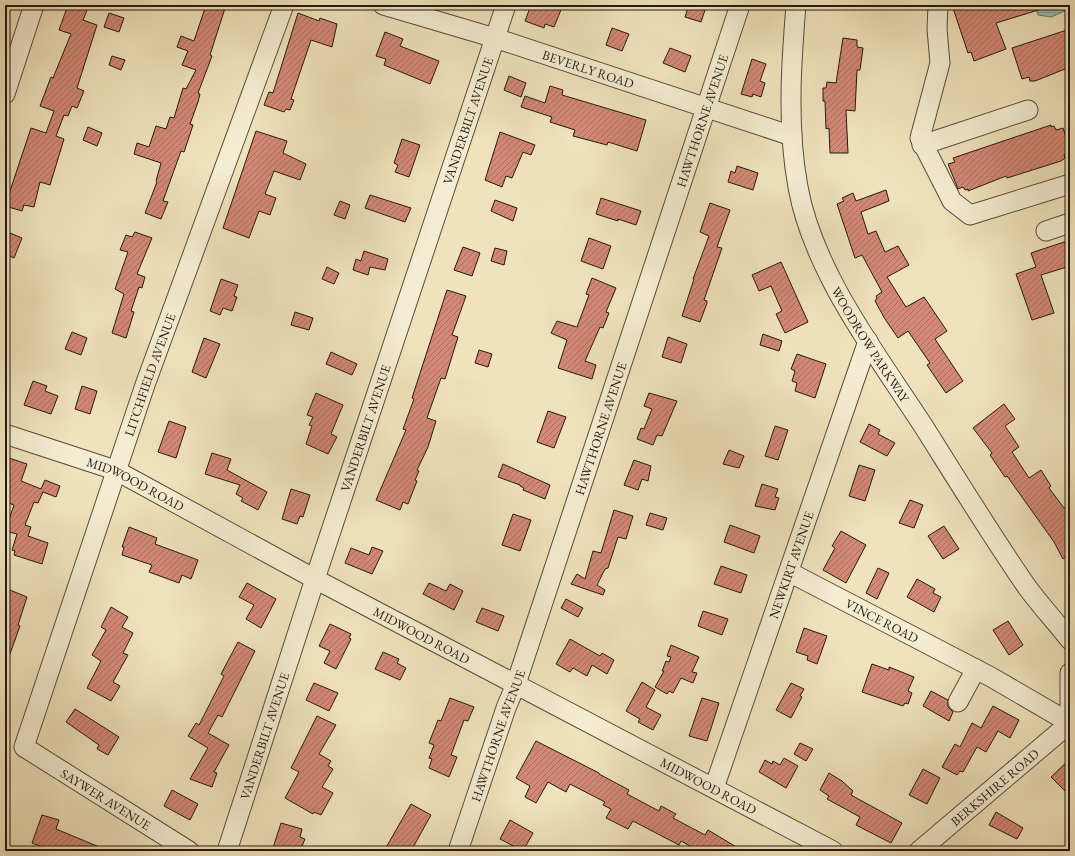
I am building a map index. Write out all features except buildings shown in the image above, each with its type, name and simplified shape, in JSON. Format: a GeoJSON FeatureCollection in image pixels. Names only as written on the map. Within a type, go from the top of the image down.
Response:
{"type":"FeatureCollection","features":[{"type":"Feature","properties":{"kind":"street"},"geometry":{"type":"LineString","coordinates":[[5,94],[34,5]]}},
{"type":"Feature","properties":{"kind":"street","name":"LITCHFIELD AVENUE"},"geometry":{"type":"LineString","coordinates":[[24,747],[115,470],[284,5]]}},
{"type":"Feature","properties":{"kind":"street","name":"BEVERLY ROAD"},"geometry":{"type":"LineString","coordinates":[[383,5],[495,38],[792,136]]}},
{"type":"Feature","properties":{"kind":"street","name":"VANDERBILT AVENUE"},"geometry":{"type":"LineString","coordinates":[[227,851],[314,579],[506,5]]}},
{"type":"Feature","properties":{"kind":"street","name":"HAWTHORNE AVENUE"},"geometry":{"type":"LineString","coordinates":[[458,851],[506,708],[516,684],[740,5]]}},
{"type":"Feature","properties":{"kind":"street","name":"WOODROW PARKWAY"},"geometry":{"type":"LineString","coordinates":[[796,5],[792,52],[792,136],[798,188],[811,235],[837,289],[868,341],[1028,588],[1070,640]]}},
{"type":"Feature","properties":{"kind":"street"},"geometry":{"type":"LineString","coordinates":[[938,5],[937,29],[940,64],[920,138],[922,145],[952,200],[970,215],[1070,184]]}},
{"type":"Feature","properties":{"kind":"street"},"geometry":{"type":"LineString","coordinates":[[922,145],[1028,110]]}},
{"type":"Feature","properties":{"kind":"street"},"geometry":{"type":"LineString","coordinates":[[1046,231],[1070,223]]}},
{"type":"Feature","properties":{"kind":"street","name":"NEWKIRT AVENUE"},"geometry":{"type":"LineString","coordinates":[[714,788],[868,341]]}},
{"type":"Feature","properties":{"kind":"street","name":"MIDWOOD ROAD"},"geometry":{"type":"LineString","coordinates":[[5,434],[115,470],[314,579],[833,851]]}},
{"type":"Feature","properties":{"kind":"street","name":"VINCE ROAD"},"geometry":{"type":"LineString","coordinates":[[789,572],[976,669],[1070,723]]}},
{"type":"Feature","properties":{"kind":"street"},"geometry":{"type":"LineString","coordinates":[[958,702],[976,669]]}},
{"type":"Feature","properties":{"kind":"street"},"geometry":{"type":"LineString","coordinates":[[1070,673],[1070,723]]}},
{"type":"Feature","properties":{"kind":"street","name":"BERKSHIRE ROAD"},"geometry":{"type":"LineString","coordinates":[[919,851],[1070,723]]}},
{"type":"Feature","properties":{"kind":"street","name":"SAYWER AVENUE"},"geometry":{"type":"LineString","coordinates":[[24,747],[189,851]]}},
{"type":"Feature","properties":{"kind":"water"},"geometry":{"type":"Polygon","coordinates":[[[1035,5],[1070,5],[1070,9],[1051,17],[1038,15],[1035,5]]]}}]}
